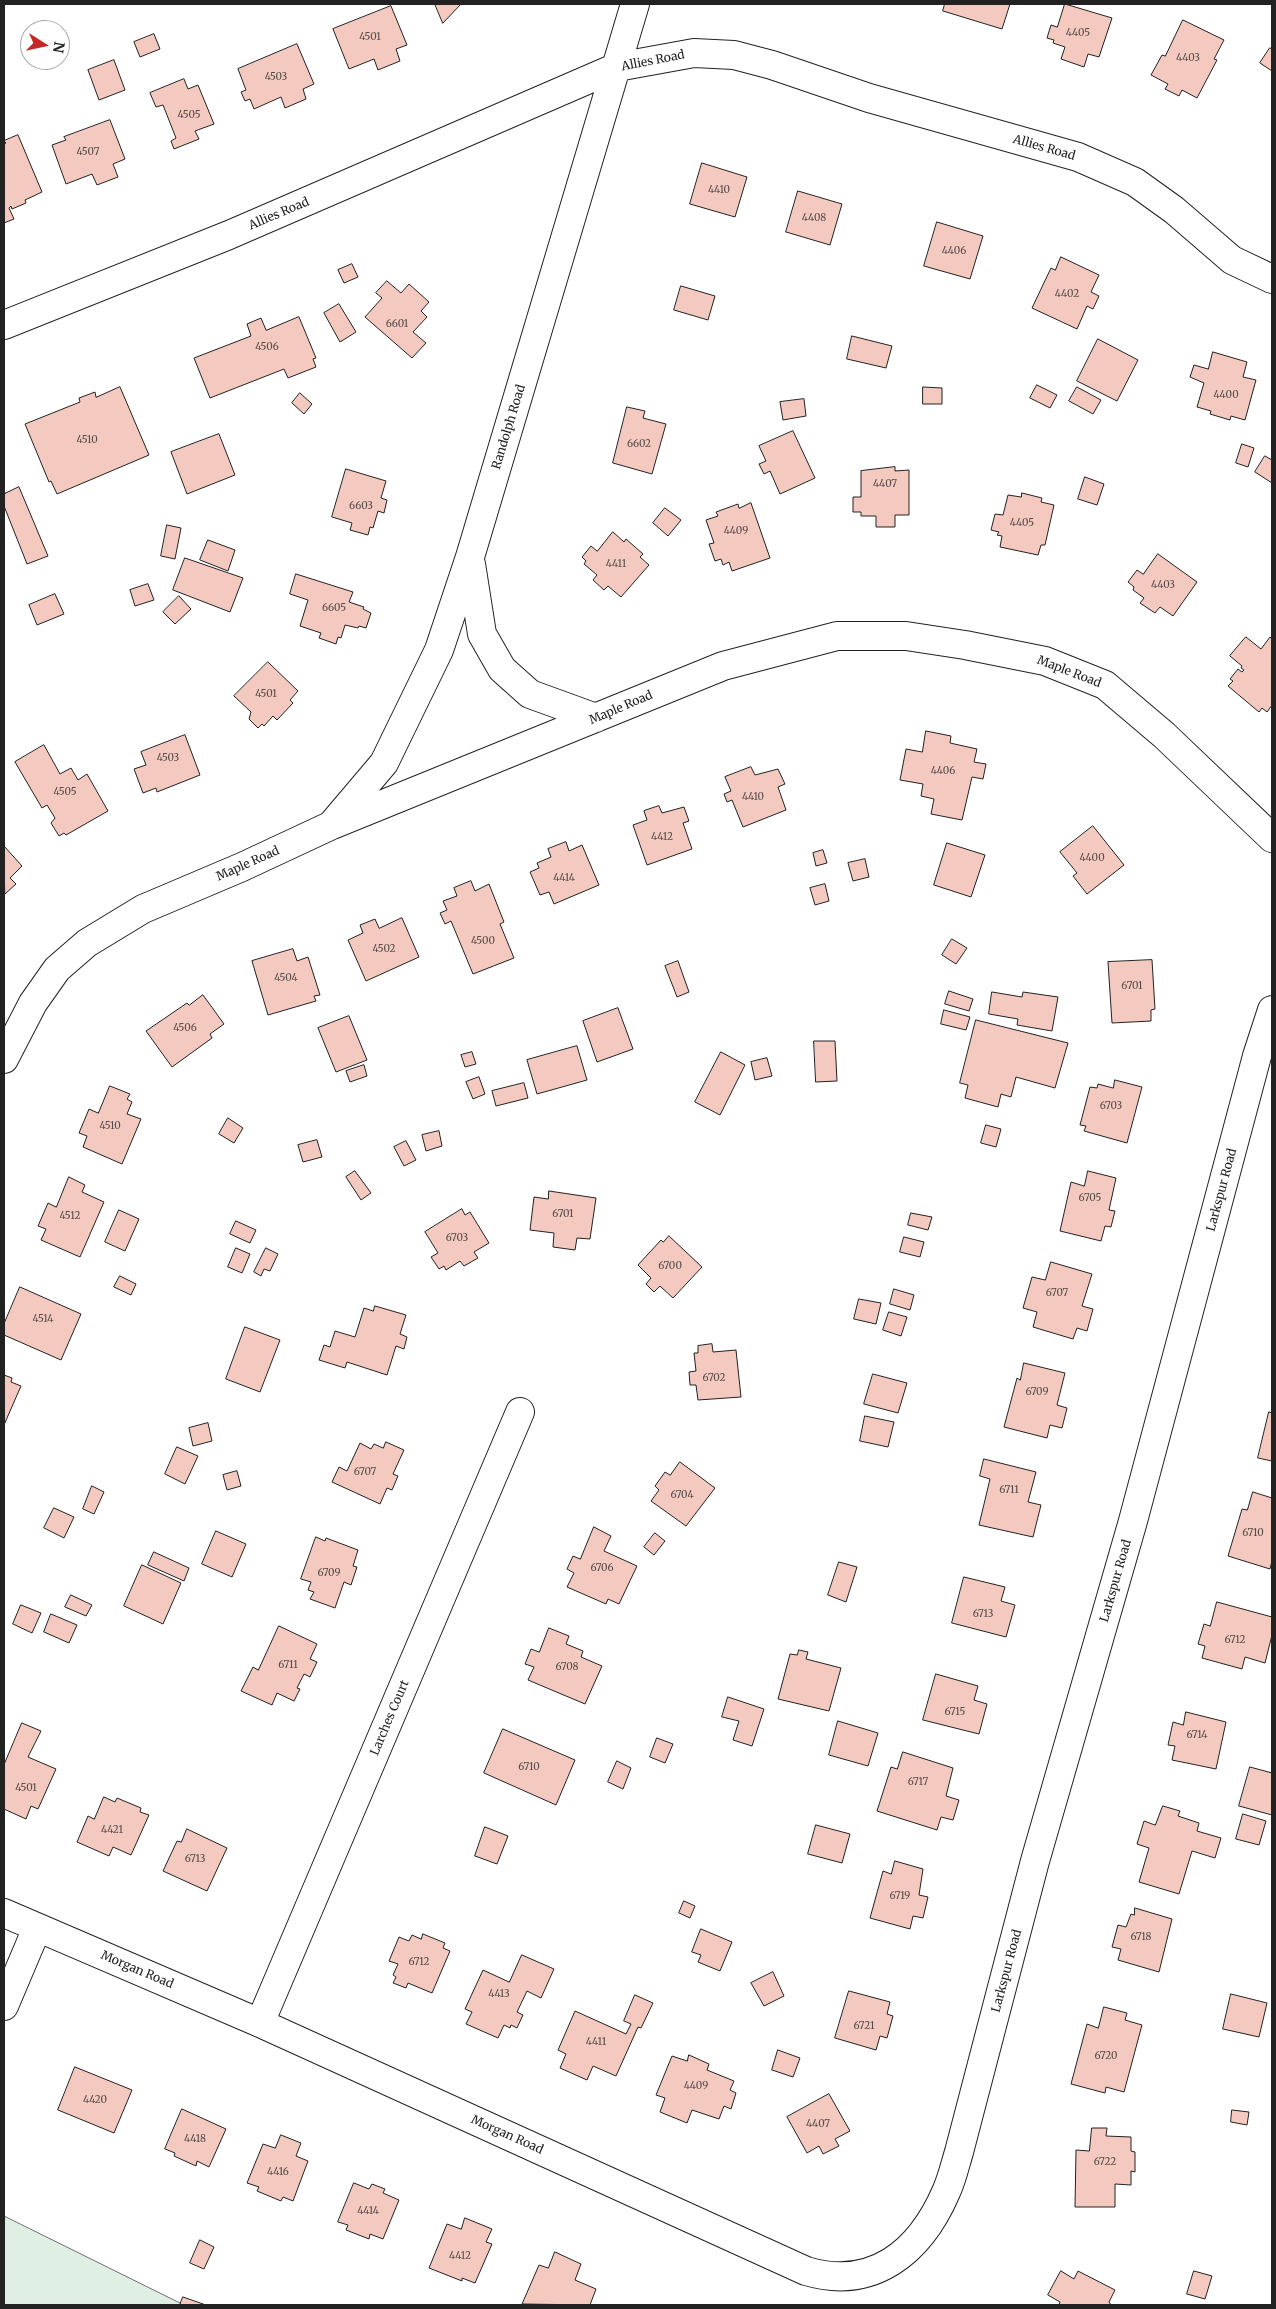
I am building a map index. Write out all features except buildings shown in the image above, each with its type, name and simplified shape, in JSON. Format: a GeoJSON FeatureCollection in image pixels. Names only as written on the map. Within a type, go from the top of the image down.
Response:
{"type":"FeatureCollection","features":[{"type":"Feature","properties":{"kind":"street","name":"Randolph Road"},"geometry":{"type":"LineString","coordinates":[[332,825],[384,764],[439,650],[470,557],[635,4]]}},
{"type":"Feature","properties":{"kind":"street","name":"Allies Road"},"geometry":{"type":"LineString","coordinates":[[4,324],[229,235],[617,67],[694,53],[734,55],[772,65],[869,98],[1078,157],[1135,182],[1174,210],[1232,260],[1272,279]]}},
{"type":"Feature","properties":{"kind":"street"},"geometry":{"type":"LineString","coordinates":[[470,557],[482,634],[502,669],[530,694],[596,718]]}},
{"type":"Feature","properties":{"kind":"street","name":"Maple Road"},"geometry":{"type":"LineString","coordinates":[[4,1059],[33,1003],[57,969],[87,943],[143,909],[242,867],[332,825],[723,666],[836,636],[906,636],[966,645],[1045,661],[1105,685],[1164,735],[1272,838]]}},
{"type":"Feature","properties":{"kind":"street","name":"Larkspur Road"},"geometry":{"type":"LineString","coordinates":[[959,2152],[1035,1861],[1133,1521],[1257,1056],[1272,1010]]}},
{"type":"Feature","properties":{"kind":"street","name":"Larches Court"},"geometry":{"type":"LineString","coordinates":[[260,2023],[520,1412]]}},
{"type":"Feature","properties":{"kind":"street","name":"Morgan Road"},"geometry":{"type":"LineString","coordinates":[[4,1913],[260,2023],[806,2271],[822,2276],[846,2277],[870,2272],[895,2261],[915,2243],[932,2220],[947,2190],[959,2152]]}},
{"type":"Feature","properties":{"kind":"street"},"geometry":{"type":"LineString","coordinates":[[4,2006],[37,1928]]}},
{"type":"Feature","properties":{"kind":"green space"},"geometry":{"type":"Polygon","coordinates":[[[4,2216],[184,2305],[4,2305],[4,2216]]]}}]}
